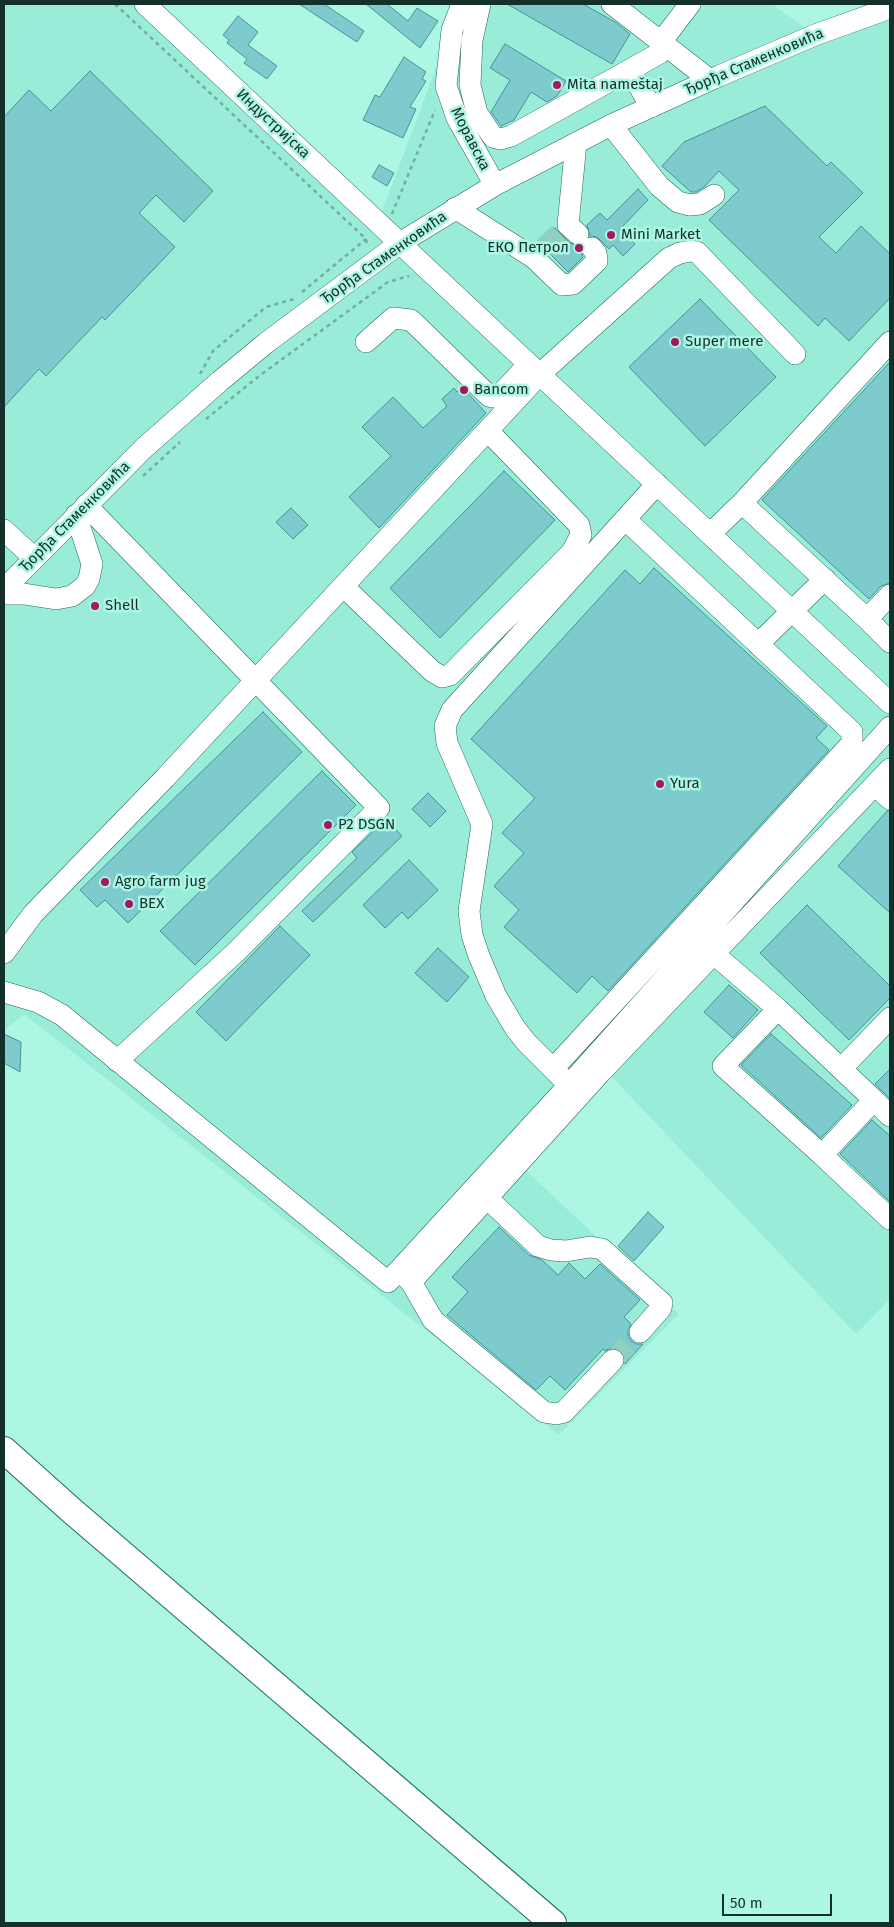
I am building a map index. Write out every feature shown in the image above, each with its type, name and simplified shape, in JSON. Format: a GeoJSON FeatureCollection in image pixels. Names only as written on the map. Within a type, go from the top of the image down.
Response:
{"type":"FeatureCollection","features":[{"type":"Feature","properties":{"kind":"main road"},"geometry":{"type":"LineString","coordinates":[[4,1450],[71,1510],[553,1923]]}},
{"type":"Feature","properties":{"kind":"street","name":"Индустријска"},"geometry":{"type":"LineString","coordinates":[[145,4],[890,703]]}},
{"type":"Feature","properties":{"kind":"street","name":"Моравска"},"geometry":{"type":"LineString","coordinates":[[462,4],[452,30],[446,86],[457,118],[495,185]]}},
{"type":"Feature","properties":{"kind":"street"},"geometry":{"type":"LineString","coordinates":[[480,4],[472,40],[470,85],[477,113],[493,137],[502,139],[511,136],[630,70],[660,47],[690,4]]}},
{"type":"Feature","properties":{"kind":"street"},"geometry":{"type":"LineString","coordinates":[[612,4],[660,47],[710,80]]}},
{"type":"Feature","properties":{"kind":"street","name":"Ђорђа Стаменковића"},"geometry":{"type":"LineString","coordinates":[[4,590],[144,448],[266,343],[370,267],[393,236],[455,208],[495,185],[611,125],[815,35],[890,8]]}},
{"type":"Feature","properties":{"kind":"street"},"geometry":{"type":"LineString","coordinates":[[630,70],[651,107]]}},
{"type":"Feature","properties":{"kind":"street"},"geometry":{"type":"LineString","coordinates":[[611,125],[659,186],[678,202],[690,205],[700,204],[714,194]]}},
{"type":"Feature","properties":{"kind":"street"},"geometry":{"type":"LineString","coordinates":[[455,208],[539,253],[562,285],[570,285],[597,260],[596,253],[575,235],[576,143]]}},
{"type":"Feature","properties":{"kind":"street"},"geometry":{"type":"LineString","coordinates":[[366,342],[393,318],[411,320],[489,396],[493,397],[500,395],[534,369],[669,258],[691,251],[697,252],[795,354]]}},
{"type":"Feature","properties":{"kind":"street"},"geometry":{"type":"LineString","coordinates":[[710,534],[742,503],[890,342]]}},
{"type":"Feature","properties":{"kind":"street"},"geometry":{"type":"LineString","coordinates":[[4,952],[32,914],[165,778],[488,431],[534,369]]}},
{"type":"Feature","properties":{"kind":"street"},"geometry":{"type":"LineString","coordinates":[[343,586],[432,671],[442,677],[450,675],[572,552],[581,535],[579,525],[488,431]]}},
{"type":"Feature","properties":{"kind":"street"},"geometry":{"type":"LineString","coordinates":[[569,1085],[526,1042],[505,1012],[493,990],[472,936],[469,912],[482,824],[447,743],[445,726],[452,710],[657,484]]}},
{"type":"Feature","properties":{"kind":"street"},"geometry":{"type":"LineString","coordinates":[[742,503],[890,642]]}},
{"type":"Feature","properties":{"kind":"street"},"geometry":{"type":"LineString","coordinates":[[4,594],[24,594],[56,599],[72,596],[85,586],[89,579],[92,564],[81,510]]}},
{"type":"Feature","properties":{"kind":"street"},"geometry":{"type":"LineString","coordinates":[[81,510],[255,680],[379,808],[236,952],[117,1061]]}},
{"type":"Feature","properties":{"kind":"street"},"geometry":{"type":"LineString","coordinates":[[552,1069],[852,744],[852,732],[625,519]]}},
{"type":"Feature","properties":{"kind":"street"},"geometry":{"type":"LineString","coordinates":[[5,535],[34,558]]}},
{"type":"Feature","properties":{"kind":"street"},"geometry":{"type":"LineString","coordinates":[[758,644],[824,580]]}},
{"type":"Feature","properties":{"kind":"street"},"geometry":{"type":"LineString","coordinates":[[867,619],[890,595]]}},
{"type":"Feature","properties":{"kind":"street"},"geometry":{"type":"LineString","coordinates":[[400,1278],[569,1085],[890,727]]}},
{"type":"Feature","properties":{"kind":"street"},"geometry":{"type":"LineString","coordinates":[[400,1278],[487,1198],[600,1073],[714,954],[883,792],[890,769]]}},
{"type":"Feature","properties":{"kind":"street"},"geometry":{"type":"LineString","coordinates":[[714,954],[778,1009],[890,1116]]}},
{"type":"Feature","properties":{"kind":"street"},"geometry":{"type":"LineString","coordinates":[[4,992],[38,1002],[62,1015],[117,1061],[400,1278],[433,1320],[544,1412],[556,1414],[564,1412],[614,1360]]}},
{"type":"Feature","properties":{"kind":"street"},"geometry":{"type":"LineString","coordinates":[[778,1009],[724,1066],[890,1219]]}},
{"type":"Feature","properties":{"kind":"street"},"geometry":{"type":"LineString","coordinates":[[841,1069],[890,1018]]}},
{"type":"Feature","properties":{"kind":"street"},"geometry":{"type":"LineString","coordinates":[[822,1155],[874,1100]]}},
{"type":"Feature","properties":{"kind":"street"},"geometry":{"type":"LineString","coordinates":[[487,1198],[538,1246],[550,1250],[566,1251],[602,1248],[662,1303],[661,1308],[640,1332]]}},
{"type":"Feature","properties":{"kind":"path"},"geometry":{"type":"LineString","coordinates":[[115,4],[366,239],[370,267]]}},
{"type":"Feature","properties":{"kind":"path"},"geometry":{"type":"LineString","coordinates":[[393,236],[446,86]]}},
{"type":"Feature","properties":{"kind":"path"},"geometry":{"type":"LineString","coordinates":[[202,423],[259,376],[388,282],[429,271]]}},
{"type":"Feature","properties":{"kind":"path"},"geometry":{"type":"LineString","coordinates":[[140,480],[181,441]]}},
{"type":"Feature","properties":{"kind":"shaded area"},"geometry":{"type":"Polygon","coordinates":[[[4,4],[145,4],[378,222],[460,4],[772,4],[815,35],[890,8],[890,1299],[856,1334],[609,1074],[520,1165],[679,1314],[559,1435],[24,1014],[4,1031],[4,4]]]}},
{"type":"Feature","properties":{"kind":"building"},"geometry":{"type":"Polygon","coordinates":[[[299,4],[324,4],[364,31],[357,42],[299,4]]]}},
{"type":"Feature","properties":{"kind":"building"},"geometry":{"type":"Polygon","coordinates":[[[366,4],[387,4],[408,21],[417,8],[438,21],[420,48],[366,4]]]}},
{"type":"Feature","properties":{"kind":"building"},"geometry":{"type":"Polygon","coordinates":[[[507,4],[583,4],[615,22],[630,34],[612,64],[507,4]]]}},
{"type":"Feature","properties":{"kind":"building"},"geometry":{"type":"Polygon","coordinates":[[[238,16],[258,32],[248,45],[277,66],[267,79],[244,63],[247,59],[227,43],[229,40],[223,35],[238,16]]]}},
{"type":"Feature","properties":{"kind":"building"},"geometry":{"type":"Polygon","coordinates":[[[505,44],[566,81],[557,96],[547,102],[531,92],[514,120],[501,126],[491,112],[510,80],[490,68],[505,44]]]}},
{"type":"Feature","properties":{"kind":"building"},"geometry":{"type":"Polygon","coordinates":[[[404,57],[426,72],[422,79],[426,81],[410,107],[416,109],[403,138],[363,120],[375,95],[380,97],[404,57]]]}},
{"type":"Feature","properties":{"kind":"building"},"geometry":{"type":"Polygon","coordinates":[[[90,71],[213,191],[184,222],[156,195],[139,213],[175,247],[105,320],[102,317],[46,376],[39,369],[4,407],[4,117],[29,90],[51,111],[90,71]]]}},
{"type":"Feature","properties":{"kind":"building"},"geometry":{"type":"Polygon","coordinates":[[[765,106],[827,166],[831,162],[863,193],[819,237],[836,253],[861,226],[890,254],[890,298],[849,341],[825,318],[818,326],[709,220],[739,190],[719,171],[704,187],[696,192],[691,192],[662,166],[684,142],[765,106]]]}},
{"type":"Feature","properties":{"kind":"building"},"geometry":{"type":"Polygon","coordinates":[[[379,165],[394,173],[387,186],[372,177],[379,165]]]}},
{"type":"Feature","properties":{"kind":"building"},"geometry":{"type":"Polygon","coordinates":[[[638,189],[648,200],[620,229],[635,244],[623,256],[613,245],[609,249],[597,237],[590,236],[587,225],[600,213],[607,220],[638,189]]]}},
{"type":"Feature","properties":{"kind":"building"},"geometry":{"type":"Polygon","coordinates":[[[555,228],[570,243],[580,246],[583,257],[568,272],[539,243],[555,228]]]}},
{"type":"Feature","properties":{"kind":"building"},"geometry":{"type":"Polygon","coordinates":[[[700,299],[776,377],[705,446],[629,367],[700,299]]]}},
{"type":"Feature","properties":{"kind":"building"},"geometry":{"type":"Polygon","coordinates":[[[890,362],[890,583],[881,586],[869,599],[762,500],[890,362]]]}},
{"type":"Feature","properties":{"kind":"building"},"geometry":{"type":"Polygon","coordinates":[[[462,387],[486,413],[379,528],[349,497],[391,456],[362,427],[393,397],[423,428],[447,406],[442,399],[454,388],[457,392],[462,387]]]}},
{"type":"Feature","properties":{"kind":"building"},"geometry":{"type":"Polygon","coordinates":[[[504,471],[555,520],[440,638],[390,588],[504,471]]]}},
{"type":"Feature","properties":{"kind":"building"},"geometry":{"type":"Polygon","coordinates":[[[291,508],[308,525],[293,539],[276,522],[291,508]]]}},
{"type":"Feature","properties":{"kind":"building","name":"Yura"},"geometry":{"type":"Polygon","coordinates":[[[654,568],[827,726],[816,738],[829,750],[608,991],[592,976],[577,993],[504,927],[519,910],[494,886],[524,853],[502,833],[535,798],[471,739],[625,570],[640,584],[654,568]]]}},
{"type":"Feature","properties":{"kind":"building"},"geometry":{"type":"Polygon","coordinates":[[[263,712],[302,752],[128,923],[105,900],[97,907],[80,890],[263,712]]]}},
{"type":"Feature","properties":{"kind":"building"},"geometry":{"type":"Polygon","coordinates":[[[322,771],[356,805],[195,965],[160,931],[322,771]]]}},
{"type":"Feature","properties":{"kind":"building"},"geometry":{"type":"Polygon","coordinates":[[[428,793],[446,811],[430,827],[412,809],[428,793]]]}},
{"type":"Feature","properties":{"kind":"building"},"geometry":{"type":"Polygon","coordinates":[[[887,811],[890,811],[890,913],[838,866],[887,811]]]}},
{"type":"Feature","properties":{"kind":"building"},"geometry":{"type":"Polygon","coordinates":[[[386,819],[402,836],[313,922],[302,911],[357,858],[352,852],[386,819]]]}},
{"type":"Feature","properties":{"kind":"building"},"geometry":{"type":"Polygon","coordinates":[[[409,860],[438,890],[408,919],[402,912],[385,928],[363,905],[409,860]]]}},
{"type":"Feature","properties":{"kind":"building"},"geometry":{"type":"Polygon","coordinates":[[[807,905],[890,986],[890,998],[849,1040],[760,953],[807,905]]]}},
{"type":"Feature","properties":{"kind":"building"},"geometry":{"type":"Polygon","coordinates":[[[280,926],[310,955],[226,1041],[196,1012],[280,926]]]}},
{"type":"Feature","properties":{"kind":"building"},"geometry":{"type":"Polygon","coordinates":[[[438,948],[469,977],[447,1002],[415,973],[438,948]]]}},
{"type":"Feature","properties":{"kind":"building"},"geometry":{"type":"Polygon","coordinates":[[[729,985],[758,1010],[733,1038],[704,1012],[729,985]]]}},
{"type":"Feature","properties":{"kind":"building"},"geometry":{"type":"Polygon","coordinates":[[[4,1034],[21,1042],[20,1072],[4,1063],[4,1034]]]}},
{"type":"Feature","properties":{"kind":"building"},"geometry":{"type":"Polygon","coordinates":[[[771,1034],[852,1105],[821,1138],[741,1065],[771,1034]]]}},
{"type":"Feature","properties":{"kind":"building"},"geometry":{"type":"Polygon","coordinates":[[[890,1069],[890,1099],[875,1084],[890,1069]]]}},
{"type":"Feature","properties":{"kind":"building"},"geometry":{"type":"Polygon","coordinates":[[[872,1120],[890,1136],[890,1202],[840,1154],[872,1120]]]}},
{"type":"Feature","properties":{"kind":"building"},"geometry":{"type":"Polygon","coordinates":[[[648,1212],[664,1227],[634,1261],[618,1246],[648,1212]]]}},
{"type":"Feature","properties":{"kind":"building"},"geometry":{"type":"Polygon","coordinates":[[[499,1227],[529,1255],[542,1260],[558,1275],[569,1263],[585,1279],[600,1264],[640,1300],[624,1317],[631,1324],[628,1336],[631,1341],[643,1344],[625,1364],[625,1357],[621,1351],[615,1348],[605,1351],[603,1349],[565,1390],[550,1376],[536,1390],[447,1315],[468,1292],[452,1277],[499,1227]]]}},
{"type":"Feature","properties":{"kind":"tunnel"},"geometry":{"type":"LineString","coordinates":[[544,248],[560,233]]}},
{"type":"Feature","properties":{"kind":"tunnel"},"geometry":{"type":"LineString","coordinates":[[613,1360],[640,1332]]}},
{"type":"Feature","properties":{"kind":"place","name":"Mita nameštaj"},"geometry":{"type":"Point","coordinates":[557,85]}},
{"type":"Feature","properties":{"kind":"place","name":"Mini Market"},"geometry":{"type":"Point","coordinates":[611,235]}},
{"type":"Feature","properties":{"kind":"place","name":"ЕКО Петрол"},"geometry":{"type":"Point","coordinates":[579,248]}},
{"type":"Feature","properties":{"kind":"place","name":"Super mere"},"geometry":{"type":"Point","coordinates":[675,342]}},
{"type":"Feature","properties":{"kind":"place","name":"Bancom"},"geometry":{"type":"Point","coordinates":[464,390]}},
{"type":"Feature","properties":{"kind":"place","name":"Shell"},"geometry":{"type":"Point","coordinates":[95,606]}},
{"type":"Feature","properties":{"kind":"place","name":"Yura"},"geometry":{"type":"Point","coordinates":[660,784]}},
{"type":"Feature","properties":{"kind":"place","name":"P2 DSGN"},"geometry":{"type":"Point","coordinates":[328,825]}},
{"type":"Feature","properties":{"kind":"place","name":"Agro farm jug"},"geometry":{"type":"Point","coordinates":[105,882]}},
{"type":"Feature","properties":{"kind":"place","name":"BEX"},"geometry":{"type":"Point","coordinates":[129,904]}}]}
